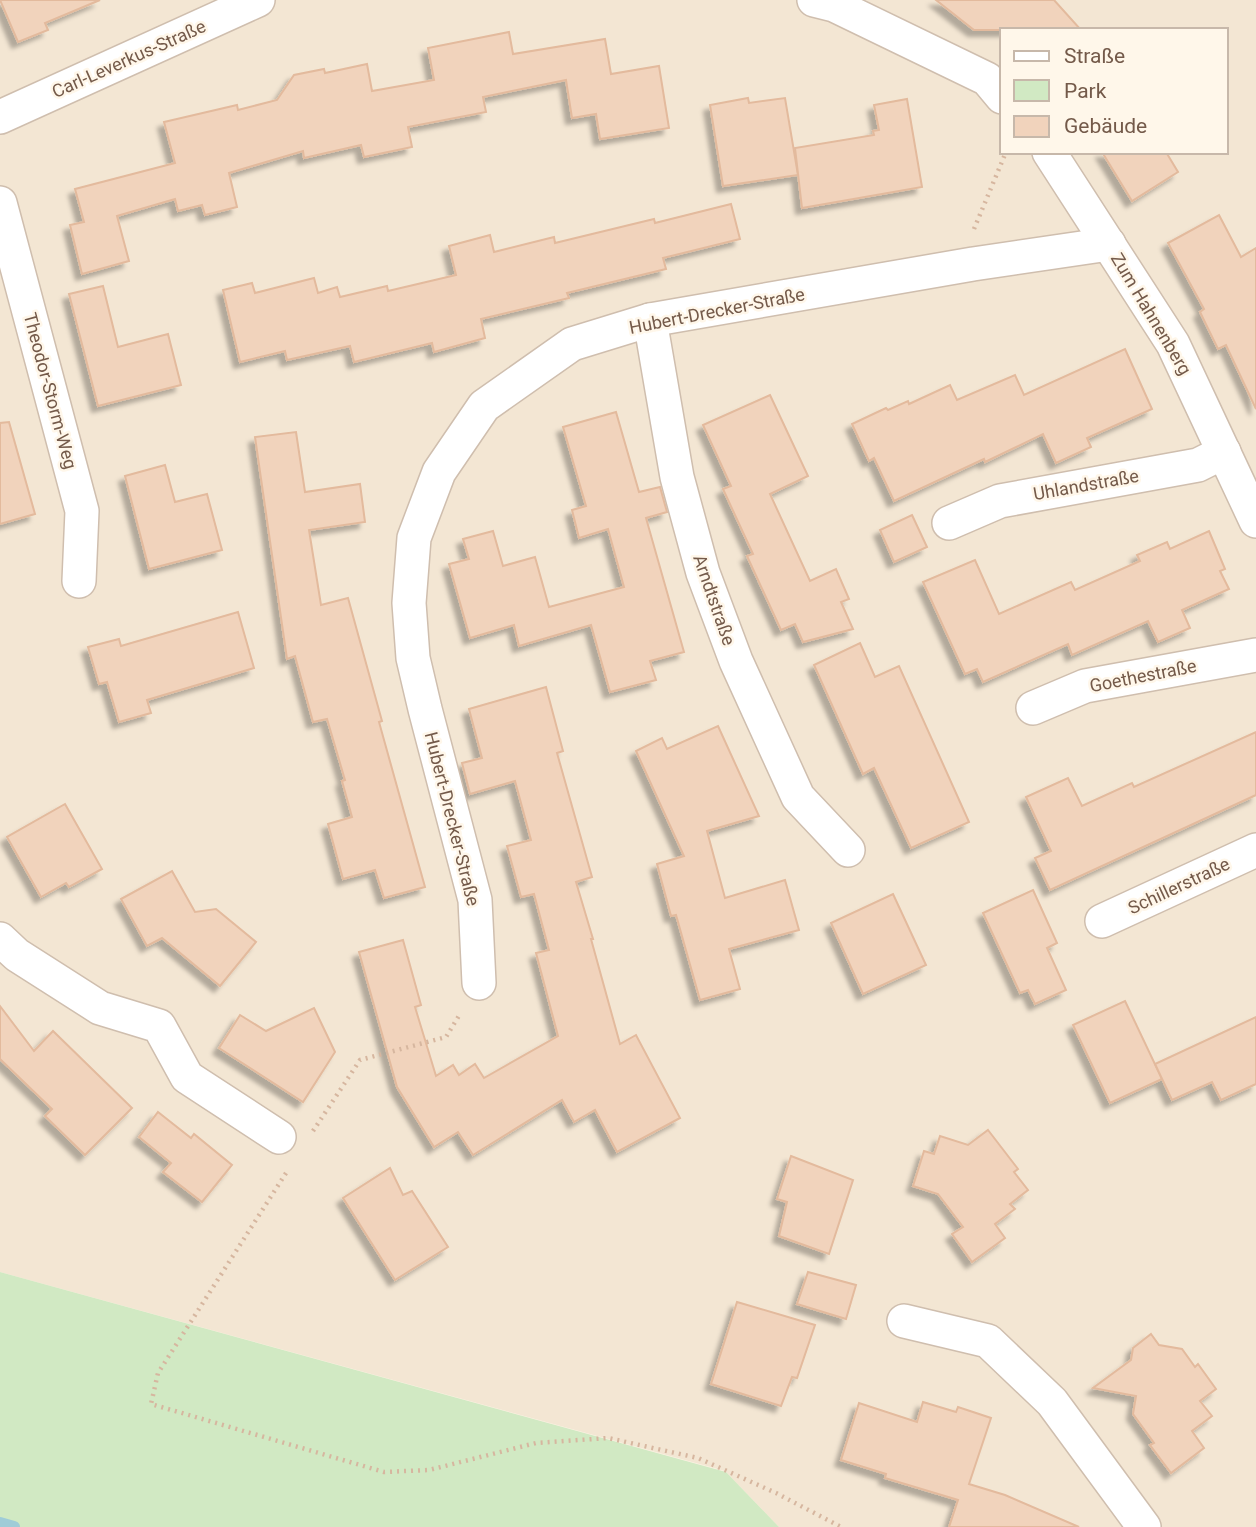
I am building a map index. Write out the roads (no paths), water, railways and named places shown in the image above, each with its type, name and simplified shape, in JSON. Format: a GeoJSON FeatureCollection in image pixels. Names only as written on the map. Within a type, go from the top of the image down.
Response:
{"type":"FeatureCollection","features":[{"type":"Feature","properties":{"kind":"street","name":"Carl-Leverkus-Straße"},"geometry":{"type":"LineString","coordinates":[[0,117],[258,0]]}},
{"type":"Feature","properties":{"kind":"street"},"geometry":{"type":"LineString","coordinates":[[814,0],[835,5],[987,79],[1000,95]]}},
{"type":"Feature","properties":{"kind":"street","name":"Zum Hahnenberg"},"geometry":{"type":"LineString","coordinates":[[1050,154],[1173,344],[1256,521]]}},
{"type":"Feature","properties":{"kind":"street","name":"Theodor-Storm-Weg"},"geometry":{"type":"LineString","coordinates":[[0,203],[82,511],[79,581]]}},
{"type":"Feature","properties":{"kind":"street","name":"Hubert-Drecker-Straße"},"geometry":{"type":"LineString","coordinates":[[479,983],[475,900],[413,658],[408,603],[414,538],[439,472],[484,406],[572,344],[650,320],[959,266],[1109,244]]}},
{"type":"Feature","properties":{"kind":"street","name":"Arndtstraße"},"geometry":{"type":"LineString","coordinates":[[650,320],[677,477],[703,573],[736,661],[798,797],[848,850]]}},
{"type":"Feature","properties":{"kind":"street","name":"Uhlandstraße"},"geometry":{"type":"LineString","coordinates":[[949,523],[1000,501],[1198,465],[1224,452]]}},
{"type":"Feature","properties":{"kind":"street","name":"Goethestraße"},"geometry":{"type":"LineString","coordinates":[[1033,708],[1086,686],[1256,655]]}},
{"type":"Feature","properties":{"kind":"street","name":"Schillerstraße"},"geometry":{"type":"LineString","coordinates":[[1102,922],[1256,850]]}},
{"type":"Feature","properties":{"kind":"street"},"geometry":{"type":"LineString","coordinates":[[0,939],[17,955],[100,1009],[159,1026],[187,1077],[293,1146]]}},
{"type":"Feature","properties":{"kind":"street"},"geometry":{"type":"LineString","coordinates":[[904,1321],[988,1341],[1052,1402],[1144,1527]]}},
{"type":"Feature","properties":{"kind":"waterway"},"geometry":{"type":"LineString","coordinates":[[0,1523],[14,1527]]}}]}
